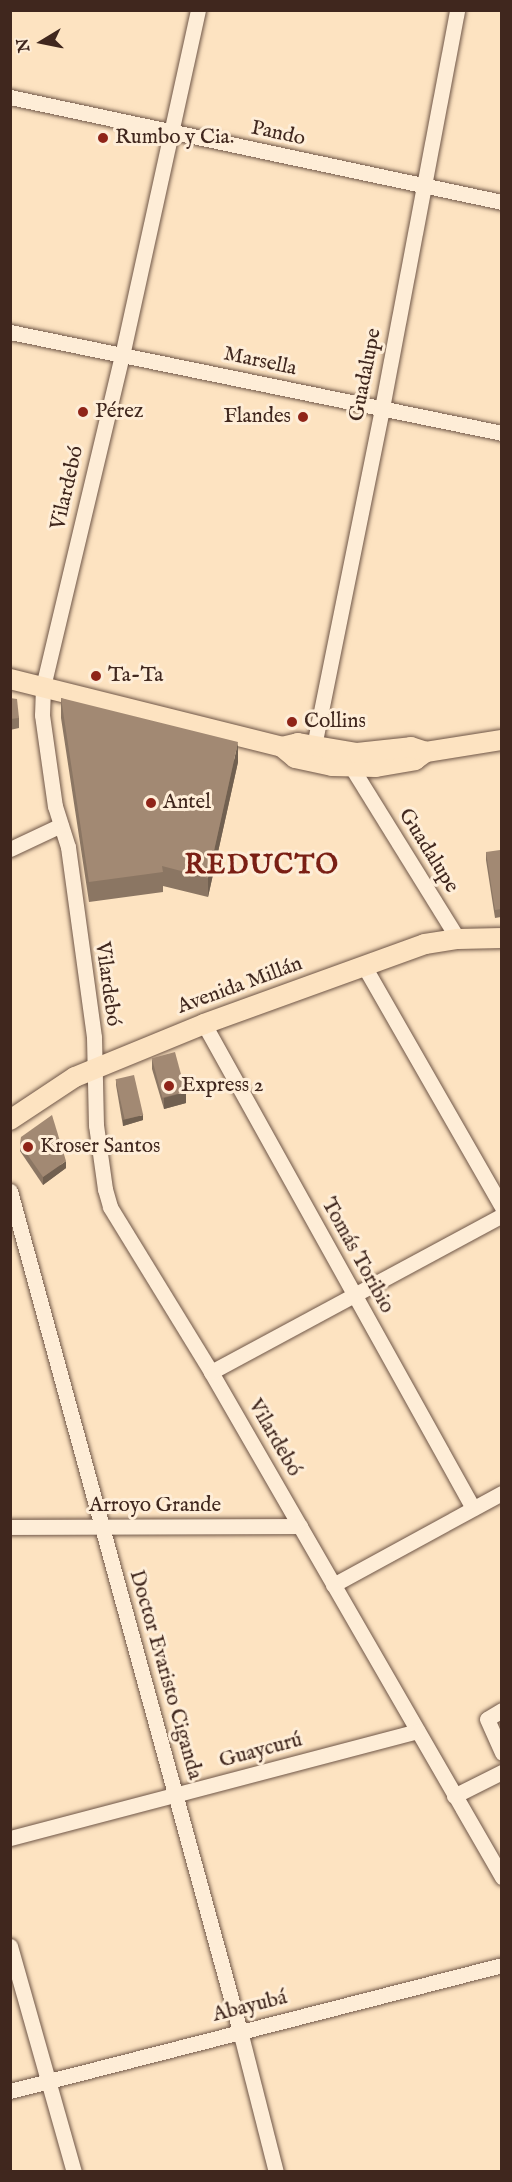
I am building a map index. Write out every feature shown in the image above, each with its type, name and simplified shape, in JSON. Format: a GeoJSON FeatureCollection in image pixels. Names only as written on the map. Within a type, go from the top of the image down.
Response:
{"type":"FeatureCollection","features":[{"type":"Feature","properties":{"kind":"main road"},"geometry":{"type":"LineString","coordinates":[[10,680],[282,747],[295,758],[354,761],[415,760],[426,752],[501,740]]}},
{"type":"Feature","properties":{"kind":"main road"},"geometry":{"type":"LineString","coordinates":[[282,747],[298,743],[314,746],[354,761]]}},
{"type":"Feature","properties":{"kind":"main road","name":"Avenida Millán"},"geometry":{"type":"LineString","coordinates":[[10,1120],[75,1077],[204,1024],[424,944],[458,939],[501,938]]}},
{"type":"Feature","properties":{"kind":"street","name":"Vilardebó"},"geometry":{"type":"LineString","coordinates":[[198,10],[122,354],[43,687],[43,727],[55,806],[68,847],[94,1037],[96,1125],[105,1189],[110,1207],[212,1372],[501,1878]]}},
{"type":"Feature","properties":{"kind":"street","name":"Guadalupe"},"geometry":{"type":"LineString","coordinates":[[314,746],[382,408],[457,10]]}},
{"type":"Feature","properties":{"kind":"street","name":"Pando"},"geometry":{"type":"LineString","coordinates":[[10,97],[501,202]]}},
{"type":"Feature","properties":{"kind":"street","name":"Marsella"},"geometry":{"type":"LineString","coordinates":[[10,332],[501,433]]}},
{"type":"Feature","properties":{"kind":"street","name":"Guadalupe"},"geometry":{"type":"LineString","coordinates":[[354,761],[458,939]]}},
{"type":"Feature","properties":{"kind":"street"},"geometry":{"type":"LineString","coordinates":[[10,849],[61,825]]}},
{"type":"Feature","properties":{"kind":"street"},"geometry":{"type":"LineString","coordinates":[[364,966],[501,1207]]}},
{"type":"Feature","properties":{"kind":"street","name":"Tomás Toribio"},"geometry":{"type":"LineString","coordinates":[[204,1024],[473,1508]]}},
{"type":"Feature","properties":{"kind":"street","name":"Doctor Evaristo Ciganda"},"geometry":{"type":"LineString","coordinates":[[10,1191],[240,2031],[276,2172]]}},
{"type":"Feature","properties":{"kind":"street"},"geometry":{"type":"LineString","coordinates":[[212,1372],[501,1215]]}},
{"type":"Feature","properties":{"kind":"street"},"geometry":{"type":"LineString","coordinates":[[333,1585],[501,1493]]}},
{"type":"Feature","properties":{"kind":"street","name":"Arroyo Grande"},"geometry":{"type":"LineString","coordinates":[[10,1527],[300,1526]]}},
{"type":"Feature","properties":{"kind":"street"},"geometry":{"type":"LineString","coordinates":[[501,1710],[488,1719],[501,1752]]}},
{"type":"Feature","properties":{"kind":"street","name":"Guaycurú"},"geometry":{"type":"LineString","coordinates":[[10,1838],[417,1731]]}},
{"type":"Feature","properties":{"kind":"street"},"geometry":{"type":"LineString","coordinates":[[454,1796],[501,1772]]}},
{"type":"Feature","properties":{"kind":"street"},"geometry":{"type":"LineString","coordinates":[[10,1946],[74,2172]]}},
{"type":"Feature","properties":{"kind":"street","name":"Abayubá"},"geometry":{"type":"LineString","coordinates":[[10,2091],[501,1965]]}},
{"type":"Feature","properties":{"kind":"building"},"geometry":{"type":"Polygon","coordinates":[[[10,698],[17,699],[19,718],[10,719],[10,698]]]}},
{"type":"Feature","properties":{"kind":"building","name":"Antel"},"geometry":{"type":"Polygon","coordinates":[[[61,698],[238,742],[208,878],[162,866],[163,872],[89,882],[61,698]]]}},
{"type":"Feature","properties":{"kind":"building"},"geometry":{"type":"Polygon","coordinates":[[[500,850],[501,909],[495,910],[486,852],[500,850]]]}},
{"type":"Feature","properties":{"kind":"building","name":"Express 2"},"geometry":{"type":"Polygon","coordinates":[[[175,1052],[186,1092],[162,1098],[152,1058],[175,1052]]]}},
{"type":"Feature","properties":{"kind":"building"},"geometry":{"type":"Polygon","coordinates":[[[134,1075],[143,1115],[125,1119],[115,1079],[134,1075]]]}},
{"type":"Feature","properties":{"kind":"building"},"geometry":{"type":"Polygon","coordinates":[[[52,1115],[66,1161],[43,1177],[20,1144],[21,1137],[52,1115]]]}},
{"type":"Feature","properties":{"kind":"place","name":"Rumbo y Cia."},"geometry":{"type":"Point","coordinates":[103,138]}},
{"type":"Feature","properties":{"kind":"place","name":"Pérez"},"geometry":{"type":"Point","coordinates":[83,412]}},
{"type":"Feature","properties":{"kind":"place","name":"Flandes"},"geometry":{"type":"Point","coordinates":[303,417]}},
{"type":"Feature","properties":{"kind":"place","name":"Ta-Ta"},"geometry":{"type":"Point","coordinates":[96,676]}},
{"type":"Feature","properties":{"kind":"place","name":"Collins"},"geometry":{"type":"Point","coordinates":[292,722]}},
{"type":"Feature","properties":{"kind":"place","name":"Antel"},"geometry":{"type":"Point","coordinates":[151,803]}},
{"type":"Feature","properties":{"kind":"place","name":"Express 2"},"geometry":{"type":"Point","coordinates":[169,1086]}},
{"type":"Feature","properties":{"kind":"place","name":"Kroser Santos"},"geometry":{"type":"Point","coordinates":[28,1147]}},
{"type":"Feature","properties":{"kind":"district","name":"REDUCTO"},"geometry":{"type":"Point","coordinates":[262,867]}}]}
